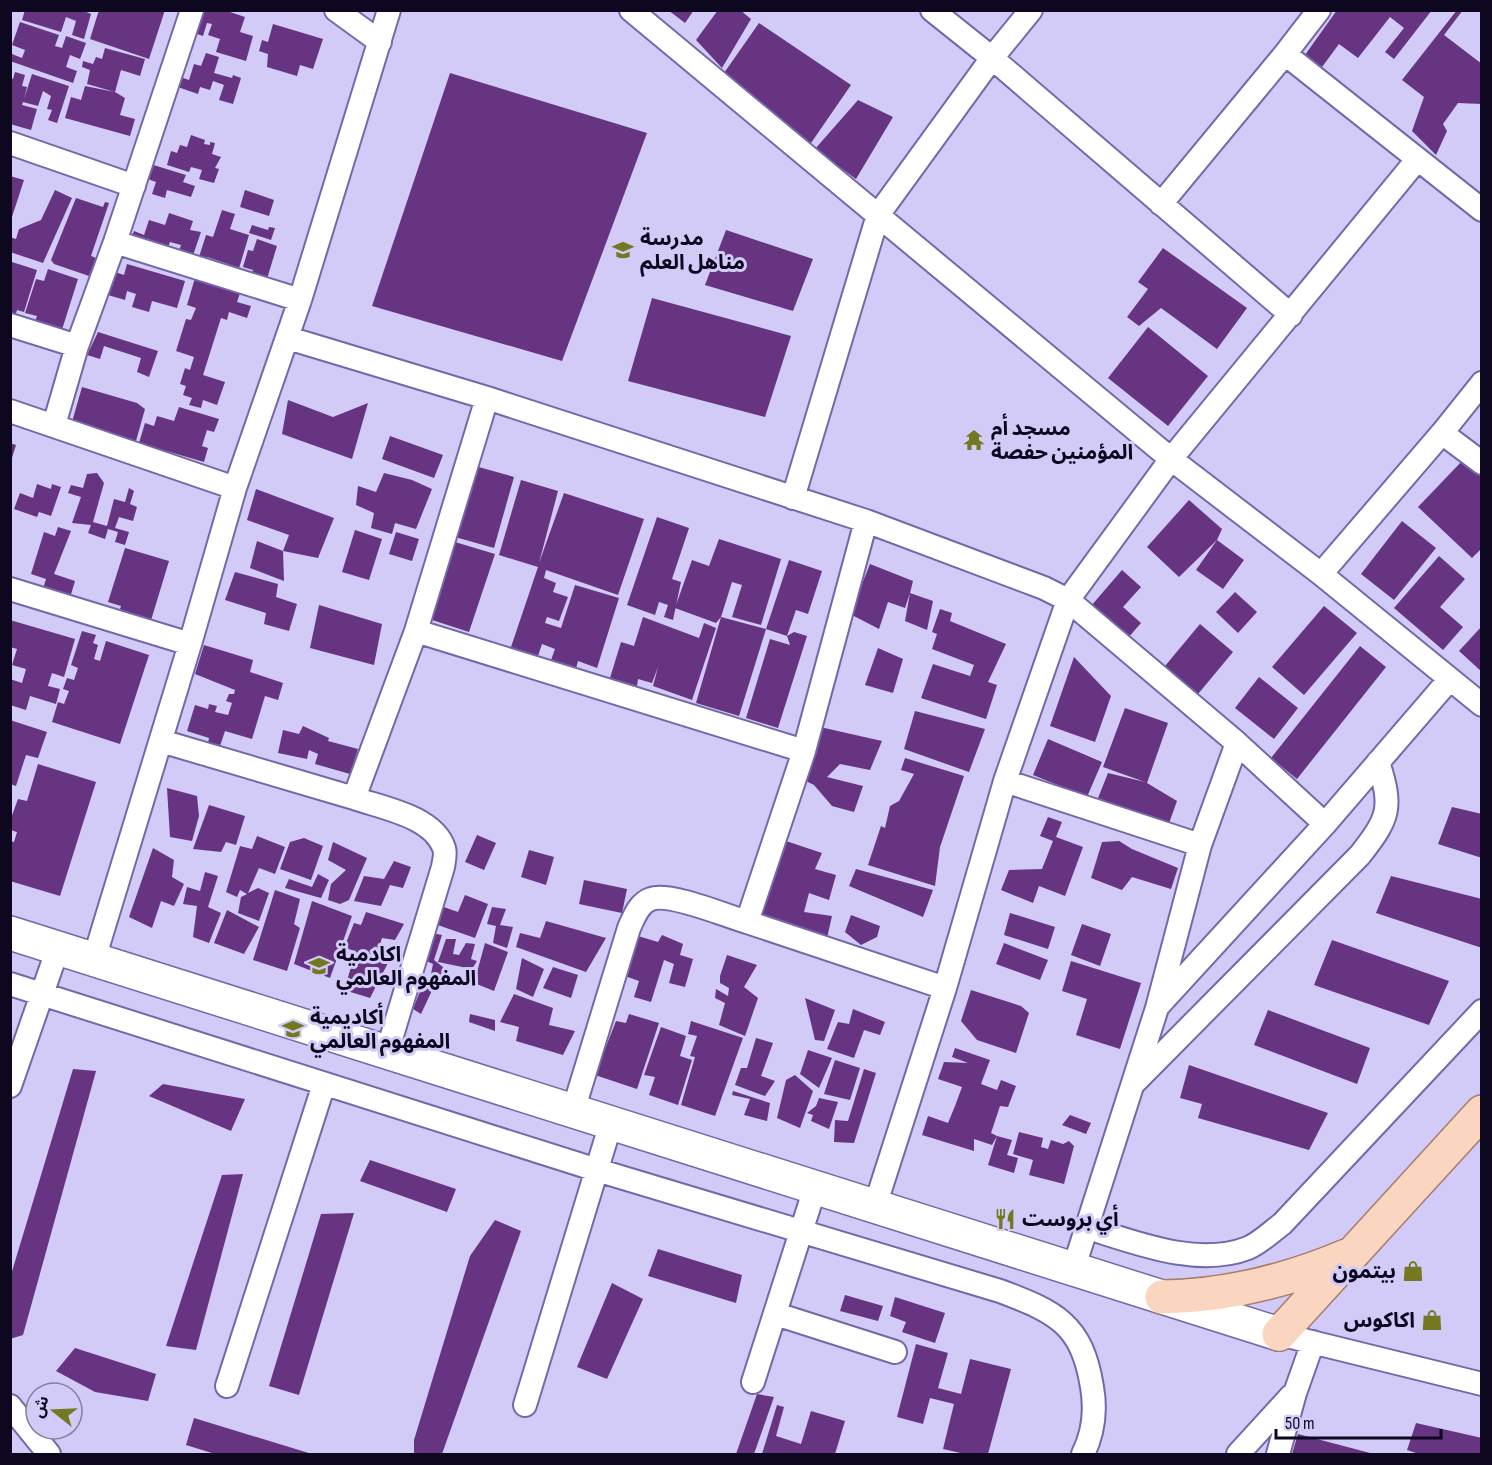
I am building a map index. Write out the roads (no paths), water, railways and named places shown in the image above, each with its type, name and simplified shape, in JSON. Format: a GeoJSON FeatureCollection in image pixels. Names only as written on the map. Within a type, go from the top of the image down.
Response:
{"type":"FeatureCollection","features":[{"type":"Feature","properties":{"kind":"main road"},"geometry":{"type":"LineString","coordinates":[[10,933],[1279,1334],[1482,1112]]}},
{"type":"Feature","properties":{"kind":"main road"},"geometry":{"type":"LineString","coordinates":[[1162,1297],[1194,1296],[1266,1284],[1306,1273],[1356,1252]]}},
{"type":"Feature","properties":{"kind":"street"},"geometry":{"type":"LineString","coordinates":[[54,425],[77,346],[115,242],[192,10]]}},
{"type":"Feature","properties":{"kind":"street"},"geometry":{"type":"LineString","coordinates":[[336,10],[380,42]]}},
{"type":"Feature","properties":{"kind":"street"},"geometry":{"type":"LineString","coordinates":[[94,959],[235,488],[288,338],[389,10]]}},
{"type":"Feature","properties":{"kind":"street"},"geometry":{"type":"LineString","coordinates":[[631,10],[1171,459],[1321,574],[1482,705]]}},
{"type":"Feature","properties":{"kind":"street"},"geometry":{"type":"LineString","coordinates":[[932,10],[992,58],[1291,315]]}},
{"type":"Feature","properties":{"kind":"street"},"geometry":{"type":"LineString","coordinates":[[793,498],[878,215],[992,58],[1031,10]]}},
{"type":"Feature","properties":{"kind":"street"},"geometry":{"type":"LineString","coordinates":[[1161,204],[1319,10]]}},
{"type":"Feature","properties":{"kind":"street"},"geometry":{"type":"LineString","coordinates":[[1285,54],[1416,161],[1482,210]]}},
{"type":"Feature","properties":{"kind":"street"},"geometry":{"type":"LineString","coordinates":[[10,143],[134,186]]}},
{"type":"Feature","properties":{"kind":"street"},"geometry":{"type":"LineString","coordinates":[[875,1206],[945,988],[1005,781],[1068,600],[1171,459],[1416,161]]}},
{"type":"Feature","properties":{"kind":"street"},"geometry":{"type":"LineString","coordinates":[[115,242],[300,300]]}},
{"type":"Feature","properties":{"kind":"street"},"geometry":{"type":"LineString","coordinates":[[10,325],[77,346]]}},
{"type":"Feature","properties":{"kind":"street"},"geometry":{"type":"LineString","coordinates":[[288,338],[487,398],[866,521],[1068,600],[1237,743],[1325,824]]}},
{"type":"Feature","properties":{"kind":"street"},"geometry":{"type":"LineString","coordinates":[[1321,574],[1482,383]]}},
{"type":"Feature","properties":{"kind":"street"},"geometry":{"type":"LineString","coordinates":[[354,798],[416,631],[487,398]]}},
{"type":"Feature","properties":{"kind":"street"},"geometry":{"type":"LineString","coordinates":[[10,411],[235,488]]}},
{"type":"Feature","properties":{"kind":"street"},"geometry":{"type":"LineString","coordinates":[[1442,433],[1482,463]]}},
{"type":"Feature","properties":{"kind":"street"},"geometry":{"type":"LineString","coordinates":[[747,922],[804,751],[866,521]]}},
{"type":"Feature","properties":{"kind":"street"},"geometry":{"type":"LineString","coordinates":[[10,590],[190,644]]}},
{"type":"Feature","properties":{"kind":"street"},"geometry":{"type":"LineString","coordinates":[[416,631],[804,751]]}},
{"type":"Feature","properties":{"kind":"street"},"geometry":{"type":"LineString","coordinates":[[1157,1008],[1325,824],[1449,680]]}},
{"type":"Feature","properties":{"kind":"street"},"geometry":{"type":"LineString","coordinates":[[161,741],[354,798],[417,820],[432,831],[445,849],[443,867],[387,1052]]}},
{"type":"Feature","properties":{"kind":"street"},"geometry":{"type":"LineString","coordinates":[[1073,1270],[1157,1008],[1200,844],[1237,743]]}},
{"type":"Feature","properties":{"kind":"street"},"geometry":{"type":"LineString","coordinates":[[1131,1085],[1359,855],[1380,829],[1387,808],[1388,792],[1378,762]]}},
{"type":"Feature","properties":{"kind":"street"},"geometry":{"type":"LineString","coordinates":[[1005,781],[1200,844]]}},
{"type":"Feature","properties":{"kind":"street"},"geometry":{"type":"LineString","coordinates":[[573,1111],[629,928],[637,910],[651,899],[668,898],[945,988]]}},
{"type":"Feature","properties":{"kind":"street"},"geometry":{"type":"LineString","coordinates":[[10,1086],[58,948]]}},
{"type":"Feature","properties":{"kind":"street"},"geometry":{"type":"LineString","coordinates":[[10,984],[597,1170],[1000,1291],[1041,1306],[1070,1330],[1081,1343],[1089,1365],[1095,1404],[1089,1442],[1083,1455]]}},
{"type":"Feature","properties":{"kind":"street"},"geometry":{"type":"LineString","coordinates":[[1085,1227],[1145,1246],[1183,1253],[1219,1256],[1249,1248],[1282,1224],[1482,1011]]}},
{"type":"Feature","properties":{"kind":"street"},"geometry":{"type":"LineString","coordinates":[[227,1386],[324,1084]]}},
{"type":"Feature","properties":{"kind":"street"},"geometry":{"type":"LineString","coordinates":[[525,1405],[611,1123]]}},
{"type":"Feature","properties":{"kind":"street"},"geometry":{"type":"LineString","coordinates":[[753,1382],[803,1232],[815,1188]]}},
{"type":"Feature","properties":{"kind":"street"},"geometry":{"type":"LineString","coordinates":[[776,1314],[895,1352]]}},
{"type":"Feature","properties":{"kind":"street"},"geometry":{"type":"LineString","coordinates":[[1279,1334],[1482,1384]]}},
{"type":"Feature","properties":{"kind":"street"},"geometry":{"type":"LineString","coordinates":[[1278,1455],[1294,1393],[1312,1342]]}},
{"type":"Feature","properties":{"kind":"street"},"geometry":{"type":"LineString","coordinates":[[1238,1455],[1294,1393]]}},
{"type":"Feature","properties":{"kind":"street"},"geometry":{"type":"LineString","coordinates":[[10,1406],[49,1455]]}},
{"type":"Feature","properties":{"kind":"place","name":"مدرسة مناهل العلم"},"geometry":{"type":"Point","coordinates":[623,250]}},
{"type":"Feature","properties":{"kind":"place","name":"مسجد أم المؤمنين حفصة"},"geometry":{"type":"Point","coordinates":[974,440]}},
{"type":"Feature","properties":{"kind":"place","name":"اكادمية المفهوم العالمي"},"geometry":{"type":"Point","coordinates":[319,966]}},
{"type":"Feature","properties":{"kind":"place","name":"أكاديمية المفهوم العالمي"},"geometry":{"type":"Point","coordinates":[293,1029]}},
{"type":"Feature","properties":{"kind":"place","name":"أي بروست"},"geometry":{"type":"Point","coordinates":[1005,1219]}},
{"type":"Feature","properties":{"kind":"place","name":"بيتمون"},"geometry":{"type":"Point","coordinates":[1413,1271]}},
{"type":"Feature","properties":{"kind":"place","name":"اكاكوس"},"geometry":{"type":"Point","coordinates":[1432,1320]}}]}
